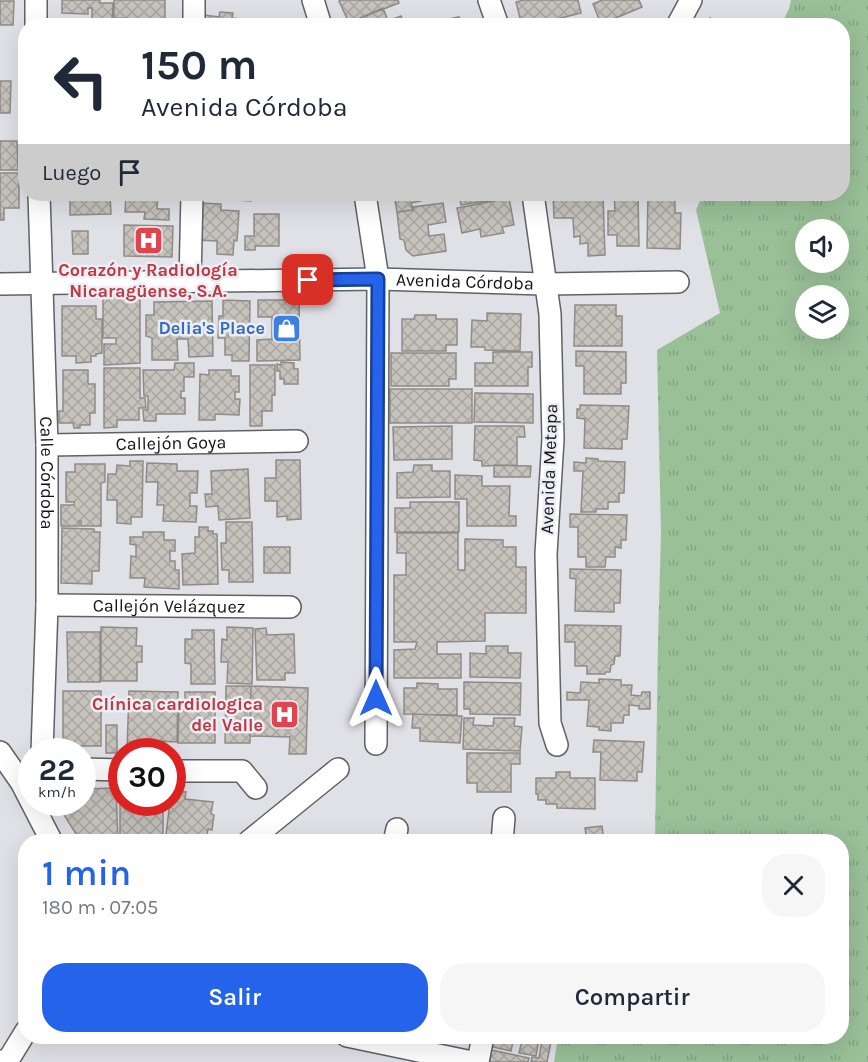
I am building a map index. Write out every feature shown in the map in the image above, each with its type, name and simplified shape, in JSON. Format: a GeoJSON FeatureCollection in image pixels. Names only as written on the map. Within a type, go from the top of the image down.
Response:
{"type":"FeatureCollection","features":[{"type":"Feature","properties":{"kind":"street"},"geometry":{"type":"LineString","coordinates":[[36,0],[36,18]]}},
{"type":"Feature","properties":{"kind":"street"},"geometry":{"type":"LineString","coordinates":[[194,0],[194,18]]}},
{"type":"Feature","properties":{"kind":"street"},"geometry":{"type":"LineString","coordinates":[[313,0],[319,18]]}},
{"type":"Feature","properties":{"kind":"street"},"geometry":{"type":"LineString","coordinates":[[489,0],[495,18]]}},
{"type":"Feature","properties":{"kind":"street"},"geometry":{"type":"LineString","coordinates":[[681,18],[691,0]]}},
{"type":"Feature","properties":{"kind":"street","name":"Calle Córdoba"},"geometry":{"type":"LineString","coordinates":[[39,201],[47,445],[47,604],[42,738]]}},
{"type":"Feature","properties":{"kind":"street"},"geometry":{"type":"LineString","coordinates":[[190,281],[192,201]]}},
{"type":"Feature","properties":{"kind":"street"},"geometry":{"type":"LineString","coordinates":[[366,201],[378,279],[376,744]]}},
{"type":"Feature","properties":{"kind":"street","name":"Avenida Metapa"},"geometry":{"type":"LineString","coordinates":[[533,201],[550,315],[553,439],[546,554],[549,723],[557,745]]}},
{"type":"Feature","properties":{"kind":"street","name":"Avenida Córdoba"},"geometry":{"type":"LineString","coordinates":[[0,284],[378,279],[545,284],[678,282]]}},
{"type":"Feature","properties":{"kind":"street","name":"Callejón Goya"},"geometry":{"type":"LineString","coordinates":[[47,445],[297,441]]}},
{"type":"Feature","properties":{"kind":"street","name":"Callejón Velázquez"},"geometry":{"type":"LineString","coordinates":[[47,604],[290,607]]}},
{"type":"Feature","properties":{"kind":"street"},"geometry":{"type":"LineString","coordinates":[[0,752],[18,771]]}},
{"type":"Feature","properties":{"kind":"street"},"geometry":{"type":"LineString","coordinates":[[258,834],[338,770]]}},
{"type":"Feature","properties":{"kind":"street"},"geometry":{"type":"LineString","coordinates":[[186,771],[242,771],[256,788]]}},
{"type":"Feature","properties":{"kind":"street"},"geometry":{"type":"LineString","coordinates":[[41,816],[49,834]]}},
{"type":"Feature","properties":{"kind":"street"},"geometry":{"type":"LineString","coordinates":[[503,834],[504,818]]}},
{"type":"Feature","properties":{"kind":"street"},"geometry":{"type":"LineString","coordinates":[[0,1061],[7,1062],[18,1044]]}},
{"type":"Feature","properties":{"kind":"street"},"geometry":{"type":"LineString","coordinates":[[385,1044],[472,1062]]}},
{"type":"Feature","properties":{"kind":"street"},"geometry":{"type":"LineString","coordinates":[[478,1062],[481,1044]]}},
{"type":"Feature","properties":{"kind":"green space"},"geometry":{"type":"Polygon","coordinates":[[[791,0],[868,0],[868,1062],[554,1062],[557,1044],[849,1044],[849,834],[655,834],[661,533],[657,350],[720,313],[696,210],[700,201],[850,201],[850,18],[784,18],[791,0]]]}},
{"type":"Feature","properties":{"kind":"building"},"geometry":{"type":"Polygon","coordinates":[[[62,0],[100,0],[100,3],[113,3],[112,18],[92,18],[92,8],[88,8],[88,14],[62,13],[62,0]]]}},
{"type":"Feature","properties":{"kind":"building"},"geometry":{"type":"Polygon","coordinates":[[[114,0],[165,0],[165,18],[114,18],[114,0]]]}},
{"type":"Feature","properties":{"kind":"building"},"geometry":{"type":"Polygon","coordinates":[[[398,0],[399,3],[360,18],[347,18],[339,1],[398,0]]]}},
{"type":"Feature","properties":{"kind":"building"},"geometry":{"type":"Polygon","coordinates":[[[578,0],[581,13],[561,18],[520,18],[516,2],[578,0]]]}},
{"type":"Feature","properties":{"kind":"building"},"geometry":{"type":"Polygon","coordinates":[[[602,0],[639,0],[642,7],[615,18],[599,18],[593,4],[602,0]]]}},
{"type":"Feature","properties":{"kind":"building"},"geometry":{"type":"Polygon","coordinates":[[[0,1],[14,1],[13,25],[0,25],[0,1]]]}},
{"type":"Feature","properties":{"kind":"building"},"geometry":{"type":"Polygon","coordinates":[[[383,8],[387,18],[360,18],[383,8]]]}},
{"type":"Feature","properties":{"kind":"building"},"geometry":{"type":"Polygon","coordinates":[[[220,12],[233,13],[232,18],[205,18],[205,15],[219,17],[220,12]]]}},
{"type":"Feature","properties":{"kind":"building"},"geometry":{"type":"Polygon","coordinates":[[[0,81],[11,81],[10,113],[0,113],[0,81]]]}},
{"type":"Feature","properties":{"kind":"building"},"geometry":{"type":"Polygon","coordinates":[[[0,141],[17,141],[18,170],[0,170],[0,141]]]}},
{"type":"Feature","properties":{"kind":"building"},"geometry":{"type":"Polygon","coordinates":[[[0,173],[18,173],[19,208],[4,208],[4,220],[0,220],[0,173]]]}},
{"type":"Feature","properties":{"kind":"building"},"geometry":{"type":"Polygon","coordinates":[[[70,201],[110,201],[111,214],[70,215],[70,201]]]}},
{"type":"Feature","properties":{"kind":"building"},"geometry":{"type":"Polygon","coordinates":[[[126,201],[158,201],[157,209],[169,209],[169,220],[144,219],[145,212],[125,212],[126,201]]]}},
{"type":"Feature","properties":{"kind":"building"},"geometry":{"type":"Polygon","coordinates":[[[395,201],[420,201],[411,203],[413,210],[397,212],[395,201]]]}},
{"type":"Feature","properties":{"kind":"building"},"geometry":{"type":"Polygon","coordinates":[[[460,201],[486,201],[461,205],[460,201]]]}},
{"type":"Feature","properties":{"kind":"building"},"geometry":{"type":"Polygon","coordinates":[[[493,201],[510,201],[514,225],[502,227],[504,233],[481,237],[480,229],[462,233],[457,208],[493,201]]]}},
{"type":"Feature","properties":{"kind":"building"},"geometry":{"type":"Polygon","coordinates":[[[553,201],[603,201],[605,255],[588,256],[588,243],[580,244],[580,236],[574,237],[573,218],[554,218],[553,201]]]}},
{"type":"Feature","properties":{"kind":"building"},"geometry":{"type":"Polygon","coordinates":[[[614,201],[638,201],[639,246],[617,246],[617,235],[608,235],[608,211],[615,211],[614,201]]]}},
{"type":"Feature","properties":{"kind":"building"},"geometry":{"type":"Polygon","coordinates":[[[648,201],[675,201],[675,213],[681,213],[680,249],[647,248],[648,201]]]}},
{"type":"Feature","properties":{"kind":"building"},"geometry":{"type":"Polygon","coordinates":[[[199,203],[221,204],[221,210],[239,211],[237,241],[234,240],[233,255],[217,254],[217,241],[197,240],[199,203]]]}},
{"type":"Feature","properties":{"kind":"building"},"geometry":{"type":"Polygon","coordinates":[[[443,203],[446,222],[428,225],[429,236],[444,234],[446,251],[413,256],[406,250],[404,240],[400,239],[397,212],[413,210],[413,207],[443,203]]]}},
{"type":"Feature","properties":{"kind":"building"},"geometry":{"type":"Polygon","coordinates":[[[254,214],[279,214],[279,246],[255,246],[255,250],[245,250],[245,236],[254,236],[254,214]]]}},
{"type":"Feature","properties":{"kind":"building","name":"Corazón y Radiología Nicaragüense, S.A."},"geometry":{"type":"Polygon","coordinates":[[[124,225],[173,226],[172,257],[124,256],[124,225]]]}},
{"type":"Feature","properties":{"kind":"building"},"geometry":{"type":"Polygon","coordinates":[[[72,231],[88,231],[88,254],[73,254],[72,231]]]}},
{"type":"Feature","properties":{"kind":"building"},"geometry":{"type":"Polygon","coordinates":[[[103,297],[140,297],[140,363],[104,365],[104,344],[116,344],[116,338],[103,338],[103,297]]]}},
{"type":"Feature","properties":{"kind":"building"},"geometry":{"type":"Polygon","coordinates":[[[223,300],[250,301],[249,361],[232,361],[232,355],[225,355],[225,338],[218,338],[219,316],[223,316],[223,300]]]}},
{"type":"Feature","properties":{"kind":"building","name":"Delia's Place"},"geometry":{"type":"Polygon","coordinates":[[[258,300],[299,300],[300,360],[257,361],[257,340],[272,339],[272,317],[258,317],[258,300]]]}},
{"type":"Feature","properties":{"kind":"building"},"geometry":{"type":"Polygon","coordinates":[[[212,301],[213,356],[189,357],[188,339],[177,339],[178,360],[152,360],[152,338],[146,336],[146,315],[154,315],[154,302],[212,301]]]}},
{"type":"Feature","properties":{"kind":"building"},"geometry":{"type":"Polygon","coordinates":[[[575,305],[616,305],[616,316],[622,316],[622,346],[574,346],[575,305]]]}},
{"type":"Feature","properties":{"kind":"building"},"geometry":{"type":"Polygon","coordinates":[[[62,306],[96,306],[96,319],[102,319],[102,353],[91,356],[91,362],[76,363],[76,356],[62,356],[62,306]]]}},
{"type":"Feature","properties":{"kind":"building"},"geometry":{"type":"Polygon","coordinates":[[[487,313],[521,314],[520,351],[485,350],[485,347],[471,347],[472,320],[487,321],[487,313]]]}},
{"type":"Feature","properties":{"kind":"building"},"geometry":{"type":"Polygon","coordinates":[[[415,315],[436,315],[436,319],[457,319],[457,345],[446,345],[446,351],[402,351],[402,319],[414,319],[415,315]]]}},
{"type":"Feature","properties":{"kind":"building"},"geometry":{"type":"Polygon","coordinates":[[[576,351],[626,352],[626,383],[621,383],[621,394],[584,394],[584,366],[576,366],[576,351]]]}},
{"type":"Feature","properties":{"kind":"building"},"geometry":{"type":"Polygon","coordinates":[[[493,352],[532,352],[532,367],[528,367],[528,386],[475,386],[475,363],[493,363],[493,352]]]}},
{"type":"Feature","properties":{"kind":"building"},"geometry":{"type":"Polygon","coordinates":[[[391,353],[456,353],[456,379],[449,379],[449,386],[391,386],[391,353]]]}},
{"type":"Feature","properties":{"kind":"building"},"geometry":{"type":"Polygon","coordinates":[[[281,362],[294,363],[294,369],[298,369],[298,384],[284,384],[284,379],[280,379],[277,364],[281,365],[281,362]]]}},
{"type":"Feature","properties":{"kind":"building"},"geometry":{"type":"Polygon","coordinates":[[[175,363],[194,363],[194,377],[184,377],[184,391],[181,391],[181,398],[185,398],[185,414],[156,414],[156,421],[144,421],[143,410],[148,410],[148,396],[144,396],[143,370],[174,370],[175,363]]]}},
{"type":"Feature","properties":{"kind":"building"},"geometry":{"type":"Polygon","coordinates":[[[250,365],[275,365],[275,395],[272,395],[272,411],[262,411],[262,426],[250,426],[250,365]]]}},
{"type":"Feature","properties":{"kind":"building"},"geometry":{"type":"Polygon","coordinates":[[[104,368],[140,368],[140,398],[145,398],[146,408],[139,408],[139,420],[117,420],[117,427],[104,428],[104,368]]]}},
{"type":"Feature","properties":{"kind":"building"},"geometry":{"type":"Polygon","coordinates":[[[63,370],[88,370],[88,384],[95,384],[95,413],[90,413],[90,425],[80,425],[80,428],[74,428],[73,423],[59,423],[59,411],[63,411],[63,370]]]}},
{"type":"Feature","properties":{"kind":"building"},"geometry":{"type":"Polygon","coordinates":[[[209,370],[231,370],[231,376],[239,376],[239,392],[235,392],[235,399],[240,399],[239,415],[215,414],[215,420],[199,420],[200,374],[209,375],[209,370]]]}},
{"type":"Feature","properties":{"kind":"building"},"geometry":{"type":"Polygon","coordinates":[[[390,389],[472,389],[472,423],[390,423],[390,389]]]}},
{"type":"Feature","properties":{"kind":"building"},"geometry":{"type":"Polygon","coordinates":[[[475,393],[533,394],[533,423],[474,422],[475,393]]]}},
{"type":"Feature","properties":{"kind":"building"},"geometry":{"type":"Polygon","coordinates":[[[580,405],[629,406],[627,439],[622,439],[622,449],[584,448],[585,419],[577,418],[577,409],[580,409],[580,405]]]}},
{"type":"Feature","properties":{"kind":"building"},"geometry":{"type":"Polygon","coordinates":[[[452,426],[452,459],[394,460],[393,427],[452,426]]]}},
{"type":"Feature","properties":{"kind":"building"},"geometry":{"type":"Polygon","coordinates":[[[475,426],[524,426],[525,437],[517,437],[517,465],[482,466],[482,461],[474,460],[475,426]]]}},
{"type":"Feature","properties":{"kind":"building"},"geometry":{"type":"Polygon","coordinates":[[[586,458],[625,462],[624,493],[619,493],[619,502],[608,502],[608,509],[581,512],[583,471],[574,471],[574,462],[586,463],[586,458]]]}},
{"type":"Feature","properties":{"kind":"building"},"geometry":{"type":"Polygon","coordinates":[[[276,460],[300,460],[301,519],[287,520],[287,516],[277,517],[277,501],[265,501],[265,478],[276,478],[276,460]]]}},
{"type":"Feature","properties":{"kind":"building"},"geometry":{"type":"Polygon","coordinates":[[[130,461],[143,461],[142,517],[131,517],[131,524],[117,523],[117,500],[107,500],[108,474],[116,474],[117,465],[130,466],[130,461]]]}},
{"type":"Feature","properties":{"kind":"building"},"geometry":{"type":"Polygon","coordinates":[[[147,463],[177,464],[177,471],[198,471],[197,493],[190,493],[190,506],[197,506],[196,522],[163,521],[164,505],[157,505],[158,482],[146,482],[147,463]]]}},
{"type":"Feature","properties":{"kind":"building"},"geometry":{"type":"Polygon","coordinates":[[[75,464],[105,464],[105,482],[101,483],[101,526],[81,526],[81,521],[79,521],[79,526],[61,526],[61,505],[74,505],[74,502],[66,502],[66,472],[75,472],[75,464]]]}},
{"type":"Feature","properties":{"kind":"building"},"geometry":{"type":"Polygon","coordinates":[[[414,465],[432,465],[432,471],[450,471],[450,497],[397,498],[397,473],[413,472],[414,465]]]}},
{"type":"Feature","properties":{"kind":"building"},"geometry":{"type":"Polygon","coordinates":[[[494,465],[531,466],[530,477],[494,477],[494,465]]]}},
{"type":"Feature","properties":{"kind":"building"},"geometry":{"type":"Polygon","coordinates":[[[248,469],[250,518],[219,520],[218,506],[206,507],[205,494],[212,494],[211,471],[248,469]]]}},
{"type":"Feature","properties":{"kind":"building"},"geometry":{"type":"Polygon","coordinates":[[[455,475],[482,476],[482,486],[510,486],[509,516],[516,516],[516,526],[467,526],[467,499],[455,499],[455,475]]]}},
{"type":"Feature","properties":{"kind":"building"},"geometry":{"type":"Polygon","coordinates":[[[410,502],[459,502],[459,532],[395,532],[395,508],[410,508],[410,502]]]}},
{"type":"Feature","properties":{"kind":"building"},"geometry":{"type":"Polygon","coordinates":[[[570,514],[627,515],[626,540],[621,540],[621,548],[615,547],[615,557],[606,557],[605,567],[586,567],[586,557],[578,557],[578,527],[570,527],[570,514]]]}},
{"type":"Feature","properties":{"kind":"building"},"geometry":{"type":"Polygon","coordinates":[[[226,522],[252,522],[253,582],[229,582],[229,570],[222,570],[221,543],[226,543],[226,522]]]}},
{"type":"Feature","properties":{"kind":"building"},"geometry":{"type":"Polygon","coordinates":[[[199,527],[208,527],[208,531],[217,534],[218,584],[183,585],[182,554],[195,553],[195,537],[199,537],[199,527]]]}},
{"type":"Feature","properties":{"kind":"building"},"geometry":{"type":"Polygon","coordinates":[[[62,528],[94,529],[94,532],[100,532],[99,571],[92,571],[92,584],[61,583],[62,528]]]}},
{"type":"Feature","properties":{"kind":"building"},"geometry":{"type":"Polygon","coordinates":[[[143,532],[164,532],[164,540],[175,540],[175,551],[170,551],[170,561],[175,561],[175,570],[179,570],[179,589],[144,587],[145,578],[130,578],[131,556],[136,557],[136,545],[130,544],[130,537],[143,537],[143,532]]]}},
{"type":"Feature","properties":{"kind":"building"},"geometry":{"type":"Polygon","coordinates":[[[397,533],[458,533],[458,570],[465,570],[465,539],[503,540],[503,547],[516,547],[516,567],[526,567],[526,613],[485,613],[485,641],[437,642],[437,654],[461,654],[461,678],[394,678],[394,650],[415,649],[417,642],[394,642],[394,575],[406,575],[406,553],[397,553],[397,533]]]}},
{"type":"Feature","properties":{"kind":"building"},"geometry":{"type":"Polygon","coordinates":[[[264,547],[290,547],[290,573],[264,573],[264,547]]]}},
{"type":"Feature","properties":{"kind":"building"},"geometry":{"type":"Polygon","coordinates":[[[570,569],[621,570],[620,603],[614,603],[614,612],[575,611],[576,579],[570,578],[570,569]]]}},
{"type":"Feature","properties":{"kind":"building"},"geometry":{"type":"Polygon","coordinates":[[[565,625],[621,626],[620,656],[615,656],[610,672],[587,674],[587,666],[575,666],[575,642],[565,642],[565,625]]]}},
{"type":"Feature","properties":{"kind":"building"},"geometry":{"type":"Polygon","coordinates":[[[101,627],[137,628],[136,646],[142,646],[142,662],[137,662],[137,681],[101,681],[101,627]]]}},
{"type":"Feature","properties":{"kind":"building"},"geometry":{"type":"Polygon","coordinates":[[[227,627],[253,628],[252,684],[227,683],[228,662],[221,662],[222,639],[227,640],[227,627]]]}},
{"type":"Feature","properties":{"kind":"building"},"geometry":{"type":"Polygon","coordinates":[[[266,628],[267,635],[294,634],[295,673],[285,673],[285,680],[257,680],[255,629],[266,628]]]}},
{"type":"Feature","properties":{"kind":"building"},"geometry":{"type":"Polygon","coordinates":[[[192,630],[214,630],[215,684],[191,684],[191,664],[185,663],[185,639],[192,639],[192,630]]]}},
{"type":"Feature","properties":{"kind":"building"},"geometry":{"type":"Polygon","coordinates":[[[67,632],[100,632],[100,682],[68,682],[67,632]]]}},
{"type":"Feature","properties":{"kind":"building"},"geometry":{"type":"Polygon","coordinates":[[[486,646],[508,646],[508,653],[521,653],[520,678],[470,677],[470,653],[486,654],[486,646]]]}},
{"type":"Feature","properties":{"kind":"building"},"geometry":{"type":"Polygon","coordinates":[[[599,679],[621,680],[621,685],[632,685],[631,695],[641,696],[642,692],[650,692],[650,709],[639,709],[639,706],[629,705],[629,715],[624,715],[623,723],[611,723],[611,731],[587,726],[589,700],[567,700],[567,692],[580,693],[581,682],[599,683],[599,679]]]}},
{"type":"Feature","properties":{"kind":"building"},"geometry":{"type":"Polygon","coordinates":[[[464,682],[521,683],[520,715],[470,714],[470,709],[464,709],[464,682]]]}},
{"type":"Feature","properties":{"kind":"building"},"geometry":{"type":"Polygon","coordinates":[[[417,683],[438,684],[438,689],[457,689],[457,715],[404,714],[404,688],[417,688],[417,683]]]}},
{"type":"Feature","properties":{"kind":"building"},"geometry":{"type":"Polygon","coordinates":[[[226,686],[251,686],[250,743],[225,743],[226,686]]]}},
{"type":"Feature","properties":{"kind":"building"},"geometry":{"type":"Polygon","coordinates":[[[251,686],[308,688],[306,754],[289,754],[290,737],[250,736],[251,686]]]}},
{"type":"Feature","properties":{"kind":"building"},"geometry":{"type":"Polygon","coordinates":[[[63,691],[101,691],[101,746],[96,746],[96,738],[63,738],[63,691]]]}},
{"type":"Feature","properties":{"kind":"building"},"geometry":{"type":"Polygon","coordinates":[[[129,691],[178,692],[177,738],[127,738],[129,691]]]}},
{"type":"Feature","properties":{"kind":"building"},"geometry":{"type":"Polygon","coordinates":[[[185,692],[215,692],[215,743],[186,743],[186,738],[178,738],[179,709],[185,709],[185,692]]]}},
{"type":"Feature","properties":{"kind":"building"},"geometry":{"type":"Polygon","coordinates":[[[413,714],[462,716],[460,743],[420,741],[420,728],[412,728],[413,714]]]}},
{"type":"Feature","properties":{"kind":"building"},"geometry":{"type":"Polygon","coordinates":[[[464,718],[474,718],[473,725],[493,726],[494,718],[515,718],[514,726],[522,727],[520,751],[463,749],[464,718]]]}},
{"type":"Feature","properties":{"kind":"building"},"geometry":{"type":"Polygon","coordinates":[[[106,725],[117,725],[117,738],[108,738],[108,753],[106,753],[106,725]]]}},
{"type":"Feature","properties":{"kind":"building"},"geometry":{"type":"Polygon","coordinates":[[[594,740],[644,742],[642,772],[637,772],[637,781],[600,780],[601,752],[593,752],[594,740]]]}},
{"type":"Feature","properties":{"kind":"building"},"geometry":{"type":"Polygon","coordinates":[[[467,753],[520,753],[520,764],[511,764],[511,792],[477,792],[477,783],[467,783],[467,753]]]}},
{"type":"Feature","properties":{"kind":"building"},"geometry":{"type":"Polygon","coordinates":[[[556,772],[570,772],[570,778],[595,778],[595,809],[557,808],[557,804],[546,804],[546,800],[538,800],[536,778],[556,778],[556,772]]]}},
{"type":"Feature","properties":{"kind":"building"},"geometry":{"type":"Polygon","coordinates":[[[108,788],[108,816],[117,816],[118,834],[76,834],[65,816],[96,816],[96,789],[108,788]]]}},
{"type":"Feature","properties":{"kind":"building"},"geometry":{"type":"Polygon","coordinates":[[[186,799],[213,802],[212,830],[208,829],[207,834],[166,834],[168,816],[186,816],[186,799]]]}},
{"type":"Feature","properties":{"kind":"building"},"geometry":{"type":"Polygon","coordinates":[[[120,816],[163,816],[163,834],[120,834],[120,816]]]}},
{"type":"Feature","properties":{"kind":"building"},"geometry":{"type":"Polygon","coordinates":[[[602,826],[603,834],[586,834],[585,828],[602,826]]]}},
{"type":"Feature","properties":{"kind":"building"},"geometry":{"type":"Polygon","coordinates":[[[488,1044],[512,1044],[511,1051],[488,1046],[488,1044]]]}},
{"type":"Feature","properties":{"kind":"building"},"geometry":{"type":"Polygon","coordinates":[[[521,1044],[538,1044],[536,1056],[519,1053],[521,1044]]]}},
{"type":"Feature","properties":{"kind":"building"},"geometry":{"type":"Polygon","coordinates":[[[541,1044],[551,1044],[547,1062],[531,1062],[532,1057],[539,1058],[541,1044]]]}},
{"type":"Feature","properties":{"kind":"building"},"geometry":{"type":"Polygon","coordinates":[[[487,1049],[529,1058],[528,1062],[485,1062],[487,1049]]]}},
{"type":"Feature","properties":{"kind":"place","name":"Corazón y Radiología Nicaragüense, S.A."},"geometry":{"type":"Point","coordinates":[148,241]}},
{"type":"Feature","properties":{"kind":"place","name":"Delia's Place"},"geometry":{"type":"Point","coordinates":[286,328]}},
{"type":"Feature","properties":{"kind":"place","name":"Clínica cardiologica del Valle"},"geometry":{"type":"Point","coordinates":[284,714]}},
{"type":"Feature","properties":{"kind":"route"},"geometry":{"type":"LineString","coordinates":[[308,280],[378,279],[376,698]]}}]}
